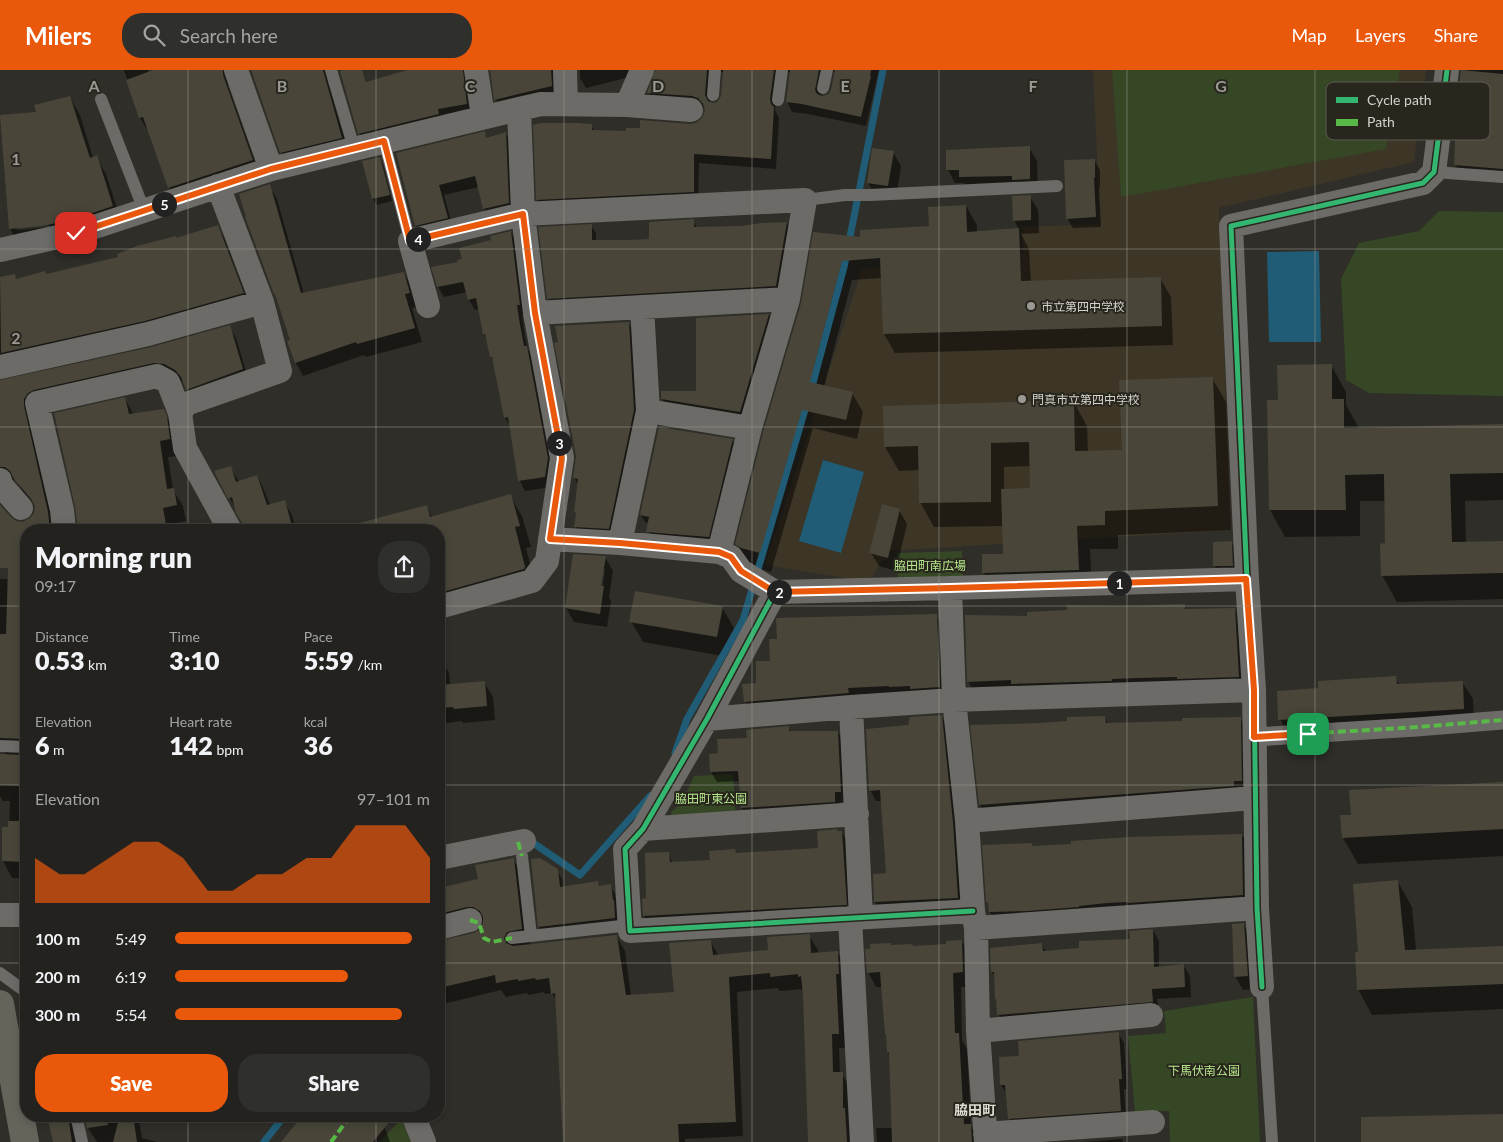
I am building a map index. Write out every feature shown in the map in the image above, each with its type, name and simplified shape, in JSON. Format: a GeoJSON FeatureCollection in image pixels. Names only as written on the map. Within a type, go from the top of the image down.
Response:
{"type":"FeatureCollection","features":[{"type":"Feature","properties":{"kind":"main road"},"geometry":{"type":"LineString","coordinates":[[0,1004],[20,1110]]}},
{"type":"Feature","properties":{"kind":"main road"},"geometry":{"type":"LineString","coordinates":[[22,1122],[26,1142]]}},
{"type":"Feature","properties":{"kind":"street"},"geometry":{"type":"LineString","coordinates":[[236,70],[271,169]]}},
{"type":"Feature","properties":{"kind":"street"},"geometry":{"type":"LineString","coordinates":[[476,70],[483,117]]}},
{"type":"Feature","properties":{"kind":"street"},"geometry":{"type":"LineString","coordinates":[[565,70],[566,104]]}},
{"type":"Feature","properties":{"kind":"street"},"geometry":{"type":"LineString","coordinates":[[627,105],[642,70]]}},
{"type":"Feature","properties":{"kind":"street"},"geometry":{"type":"LineString","coordinates":[[0,250],[76,233],[271,169],[541,104],[627,105],[691,110]]}},
{"type":"Feature","properties":{"kind":"street"},"geometry":{"type":"LineString","coordinates":[[445,605],[532,581],[547,561],[562,458],[535,313],[523,214],[519,109]]}},
{"type":"Feature","properties":{"kind":"street"},"geometry":{"type":"LineString","coordinates":[[1262,987],[1257,908],[1254,798],[1254,690],[1246,579],[1231,226],[1423,183],[1434,172],[1438,140]]}},
{"type":"Feature","properties":{"kind":"street"},"geometry":{"type":"LineString","coordinates":[[180,413],[186,404],[280,371],[262,302],[218,186]]}},
{"type":"Feature","properties":{"kind":"street"},"geometry":{"type":"LineString","coordinates":[[428,306],[410,241],[523,214],[806,200],[788,298],[750,428],[719,552]]}},
{"type":"Feature","properties":{"kind":"street"},"geometry":{"type":"LineString","coordinates":[[535,313],[788,298]]}},
{"type":"Feature","properties":{"kind":"street"},"geometry":{"type":"LineString","coordinates":[[0,367],[148,334],[262,302]]}},
{"type":"Feature","properties":{"kind":"street"},"geometry":{"type":"LineString","coordinates":[[620,543],[648,411],[642,307]]}},
{"type":"Feature","properties":{"kind":"street"},"geometry":{"type":"LineString","coordinates":[[63,524],[62,510],[37,403],[157,376],[168,382],[180,413],[185,448],[227,524]]}},
{"type":"Feature","properties":{"kind":"street"},"geometry":{"type":"LineString","coordinates":[[648,411],[750,428]]}},
{"type":"Feature","properties":{"kind":"street"},"geometry":{"type":"LineString","coordinates":[[0,480],[1,485],[21,508]]}},
{"type":"Feature","properties":{"kind":"street"},"geometry":{"type":"LineString","coordinates":[[550,539],[719,552],[731,557],[741,571],[771,590],[950,588],[1246,579]]}},
{"type":"Feature","properties":{"kind":"street"},"geometry":{"type":"LineString","coordinates":[[950,588],[954,700],[967,821],[985,1138],[1153,1122]]}},
{"type":"Feature","properties":{"kind":"street"},"geometry":{"type":"LineString","coordinates":[[771,590],[707,719],[643,828],[625,849],[630,931],[856,918],[974,920],[1257,908]]}},
{"type":"Feature","properties":{"kind":"street"},"geometry":{"type":"LineString","coordinates":[[707,719],[954,700],[1254,690]]}},
{"type":"Feature","properties":{"kind":"street"},"geometry":{"type":"LineString","coordinates":[[851,707],[857,814],[856,918],[862,1142]]}},
{"type":"Feature","properties":{"kind":"street"},"geometry":{"type":"LineString","coordinates":[[1254,737],[1503,720]]}},
{"type":"Feature","properties":{"kind":"street"},"geometry":{"type":"LineString","coordinates":[[967,821],[1254,798]]}},
{"type":"Feature","properties":{"kind":"street"},"geometry":{"type":"LineString","coordinates":[[643,828],[857,814]]}},
{"type":"Feature","properties":{"kind":"street"},"geometry":{"type":"LineString","coordinates":[[445,857],[523,849]]}},
{"type":"Feature","properties":{"kind":"street"},"geometry":{"type":"LineString","coordinates":[[0,915],[20,915]]}},
{"type":"Feature","properties":{"kind":"street"},"geometry":{"type":"LineString","coordinates":[[445,926],[470,920]]}},
{"type":"Feature","properties":{"kind":"street"},"geometry":{"type":"LineString","coordinates":[[978,1031],[1152,1015]]}},
{"type":"Feature","properties":{"kind":"street"},"geometry":{"type":"LineString","coordinates":[[416,1122],[424,1142]]}},
{"type":"Feature","properties":{"kind":"lane"},"geometry":{"type":"LineString","coordinates":[[331,70],[354,148]]}},
{"type":"Feature","properties":{"kind":"lane"},"geometry":{"type":"LineString","coordinates":[[713,95],[715,70]]}},
{"type":"Feature","properties":{"kind":"lane"},"geometry":{"type":"LineString","coordinates":[[778,100],[782,70]]}},
{"type":"Feature","properties":{"kind":"lane"},"geometry":{"type":"LineString","coordinates":[[823,88],[827,70]]}},
{"type":"Feature","properties":{"kind":"lane"},"geometry":{"type":"LineString","coordinates":[[101,99],[144,210]]}},
{"type":"Feature","properties":{"kind":"lane"},"geometry":{"type":"LineString","coordinates":[[384,141],[410,241]]}},
{"type":"Feature","properties":{"kind":"lane"},"geometry":{"type":"LineString","coordinates":[[1434,172],[1503,177]]}},
{"type":"Feature","properties":{"kind":"lane"},"geometry":{"type":"LineString","coordinates":[[806,200],[845,195],[1057,186]]}},
{"type":"Feature","properties":{"kind":"lane"},"geometry":{"type":"LineString","coordinates":[[0,746],[20,747]]}},
{"type":"Feature","properties":{"kind":"lane"},"geometry":{"type":"LineString","coordinates":[[523,849],[531,936]]}},
{"type":"Feature","properties":{"kind":"lane"},"geometry":{"type":"LineString","coordinates":[[512,938],[630,925]]}},
{"type":"Feature","properties":{"kind":"lane"},"geometry":{"type":"LineString","coordinates":[[0,973],[20,988]]}},
{"type":"Feature","properties":{"kind":"lane"},"geometry":{"type":"LineString","coordinates":[[1262,987],[1272,1142]]}},
{"type":"Feature","properties":{"kind":"lane"},"geometry":{"type":"LineString","coordinates":[[78,1122],[82,1142]]}},
{"type":"Feature","properties":{"kind":"shaded area","name":"門真市立第四中学校"},"geometry":{"type":"Polygon","coordinates":[[[1093,70],[1426,70],[1424,82],[1326,82],[1326,140],[1417,140],[1414,162],[1219,208],[1231,530],[889,551],[869,582],[765,565],[862,269],[1024,254],[1021,227],[1100,224],[1093,70]]]}},
{"type":"Feature","properties":{"kind":"green space"},"geometry":{"type":"Polygon","coordinates":[[[1112,70],[1400,70],[1398,82],[1326,82],[1326,140],[1388,140],[1386,149],[1121,197],[1112,70]]]}},
{"type":"Feature","properties":{"kind":"green space"},"geometry":{"type":"Polygon","coordinates":[[[1439,211],[1503,212],[1503,396],[1369,393],[1346,380],[1341,279],[1359,243],[1419,231],[1439,211]]]}},
{"type":"Feature","properties":{"kind":"green space","name":"脇田町南広場"},"geometry":{"type":"Polygon","coordinates":[[[962,551],[963,577],[898,579],[897,553],[962,551]]]}},
{"type":"Feature","properties":{"kind":"green space","name":"脇田町東公園"},"geometry":{"type":"Polygon","coordinates":[[[733,774],[736,820],[672,824],[671,812],[683,801],[694,776],[733,774]]]}},
{"type":"Feature","properties":{"kind":"green space","name":"下馬伏南公園"},"geometry":{"type":"Polygon","coordinates":[[[1253,997],[1260,1142],[1170,1142],[1169,1111],[1135,1112],[1128,1036],[1166,1033],[1164,1011],[1253,997]]]}},
{"type":"Feature","properties":{"kind":"green space"},"geometry":{"type":"Polygon","coordinates":[[[398,1122],[402,1122],[411,1142],[380,1142],[398,1122]]]}},
{"type":"Feature","properties":{"kind":"water"},"geometry":{"type":"Polygon","coordinates":[[[1319,251],[1321,342],[1269,342],[1267,252],[1319,251]]]}},
{"type":"Feature","properties":{"kind":"water"},"geometry":{"type":"Polygon","coordinates":[[[823,460],[864,472],[841,553],[799,541],[823,460]]]}},
{"type":"Feature","properties":{"kind":"building"},"geometry":{"type":"Polygon","coordinates":[[[153,70],[223,70],[223,75],[253,160],[168,188],[143,117],[139,118],[126,80],[153,70]]]}},
{"type":"Feature","properties":{"kind":"building"},"geometry":{"type":"Polygon","coordinates":[[[251,70],[323,70],[342,138],[280,153],[251,70]]]}},
{"type":"Feature","properties":{"kind":"building"},"geometry":{"type":"Polygon","coordinates":[[[362,70],[366,82],[407,70],[463,70],[467,104],[438,109],[439,114],[358,134],[340,71],[362,70]]]}},
{"type":"Feature","properties":{"kind":"building"},"geometry":{"type":"Polygon","coordinates":[[[490,70],[551,70],[552,86],[494,100],[490,70]]]}},
{"type":"Feature","properties":{"kind":"building"},"geometry":{"type":"Polygon","coordinates":[[[655,70],[707,70],[705,95],[708,101],[713,103],[717,102],[721,96],[723,70],[774,70],[770,99],[774,107],[771,159],[694,154],[694,192],[536,200],[533,125],[541,123],[577,123],[592,124],[592,130],[626,131],[626,128],[640,128],[640,120],[690,124],[696,123],[702,118],[705,111],[703,104],[698,98],[647,93],[655,70]]]}},
{"type":"Feature","properties":{"kind":"building"},"geometry":{"type":"Polygon","coordinates":[[[790,70],[819,70],[815,90],[817,94],[822,96],[829,94],[831,90],[835,70],[871,70],[861,117],[786,102],[790,70]]]}},
{"type":"Feature","properties":{"kind":"building"},"geometry":{"type":"Polygon","coordinates":[[[1461,70],[1503,74],[1503,169],[1454,165],[1455,140],[1490,140],[1490,82],[1459,82],[1461,70]]]}},
{"type":"Feature","properties":{"kind":"building"},"geometry":{"type":"Polygon","coordinates":[[[70,96],[90,158],[97,155],[113,206],[72,220],[42,226],[9,229],[0,115],[36,112],[34,105],[70,96]]]}},
{"type":"Feature","properties":{"kind":"building"},"geometry":{"type":"Polygon","coordinates":[[[485,131],[486,138],[506,132],[509,203],[483,209],[475,176],[439,185],[448,218],[415,226],[396,153],[485,131]]]}},
{"type":"Feature","properties":{"kind":"building"},"geometry":{"type":"Polygon","coordinates":[[[1030,146],[1030,179],[1012,180],[1012,176],[959,177],[959,170],[946,170],[946,150],[1030,146]]]}},
{"type":"Feature","properties":{"kind":"building"},"geometry":{"type":"Polygon","coordinates":[[[872,148],[894,151],[888,186],[867,183],[872,148]]]}},
{"type":"Feature","properties":{"kind":"building"},"geometry":{"type":"Polygon","coordinates":[[[380,157],[390,195],[372,199],[362,161],[380,157]]]}},
{"type":"Feature","properties":{"kind":"building"},"geometry":{"type":"Polygon","coordinates":[[[1095,159],[1096,217],[1066,219],[1064,160],[1095,159]]]}},
{"type":"Feature","properties":{"kind":"building"},"geometry":{"type":"Polygon","coordinates":[[[270,184],[301,293],[404,272],[410,293],[405,294],[415,328],[357,344],[356,342],[295,363],[287,341],[290,340],[275,294],[245,217],[239,194],[270,184]]]}},
{"type":"Feature","properties":{"kind":"building"},"geometry":{"type":"Polygon","coordinates":[[[1031,195],[1031,220],[1013,221],[1012,196],[1031,195]]]}},
{"type":"Feature","properties":{"kind":"building"},"geometry":{"type":"Polygon","coordinates":[[[966,205],[967,232],[1019,228],[1021,281],[1161,277],[1162,326],[883,334],[880,258],[842,261],[810,382],[853,392],[846,420],[802,410],[760,553],[741,548],[735,544],[763,432],[801,303],[813,232],[860,237],[860,230],[929,226],[928,207],[966,205]]]}},
{"type":"Feature","properties":{"kind":"building"},"geometry":{"type":"Polygon","coordinates":[[[694,219],[694,227],[742,226],[787,222],[776,286],[547,299],[538,227],[592,224],[592,240],[630,240],[649,239],[649,222],[694,219]]]}},
{"type":"Feature","properties":{"kind":"building"},"geometry":{"type":"Polygon","coordinates":[[[218,225],[244,293],[145,321],[1,353],[0,277],[15,274],[16,279],[45,271],[46,274],[118,257],[117,254],[137,246],[176,236],[176,238],[218,225]]]}},
{"type":"Feature","properties":{"kind":"building"},"geometry":{"type":"Polygon","coordinates":[[[511,231],[520,305],[517,305],[520,325],[524,346],[527,346],[548,458],[545,477],[518,481],[508,417],[504,418],[492,357],[490,357],[485,334],[483,334],[476,298],[468,300],[463,282],[437,287],[431,267],[458,262],[457,260],[462,259],[459,248],[491,240],[490,236],[511,231]]]}},
{"type":"Feature","properties":{"kind":"building"},"geometry":{"type":"Polygon","coordinates":[[[769,314],[740,412],[661,399],[661,391],[696,391],[696,318],[769,314]]]}},
{"type":"Feature","properties":{"kind":"building"},"geometry":{"type":"Polygon","coordinates":[[[629,322],[634,410],[609,529],[574,527],[578,479],[573,478],[576,456],[554,343],[558,342],[555,326],[629,322]]]}},
{"type":"Feature","properties":{"kind":"building"},"geometry":{"type":"Polygon","coordinates":[[[230,325],[243,369],[186,390],[181,377],[175,370],[164,364],[154,363],[34,390],[28,393],[24,399],[49,524],[20,524],[20,739],[0,738],[0,634],[6,634],[8,568],[0,568],[0,505],[16,521],[23,522],[34,513],[35,506],[10,471],[5,467],[0,467],[0,380],[151,347],[230,325]]]}},
{"type":"Feature","properties":{"kind":"building"},"geometry":{"type":"Polygon","coordinates":[[[1332,364],[1332,399],[1344,399],[1344,428],[1503,424],[1503,473],[1450,474],[1452,542],[1503,541],[1503,573],[1381,576],[1380,544],[1385,543],[1384,474],[1345,475],[1346,510],[1269,510],[1267,400],[1278,400],[1277,365],[1332,364]]]}},
{"type":"Feature","properties":{"kind":"building"},"geometry":{"type":"Polygon","coordinates":[[[1213,377],[1218,506],[1105,511],[1105,525],[1077,526],[1079,570],[982,573],[982,554],[1003,554],[1001,489],[1030,488],[1029,442],[991,443],[991,502],[919,503],[918,446],[884,447],[883,406],[1074,400],[1075,451],[1122,450],[1119,380],[1213,377]]]}},
{"type":"Feature","properties":{"kind":"building"},"geometry":{"type":"Polygon","coordinates":[[[125,397],[129,414],[164,409],[167,416],[170,439],[160,441],[167,489],[174,488],[177,505],[163,508],[166,524],[77,524],[54,413],[125,397]]]}},
{"type":"Feature","properties":{"kind":"building"},"geometry":{"type":"Polygon","coordinates":[[[659,427],[733,439],[709,537],[646,532],[649,517],[640,515],[659,427]]]}},
{"type":"Feature","properties":{"kind":"building"},"geometry":{"type":"Polygon","coordinates":[[[231,466],[236,482],[257,475],[267,505],[285,500],[291,524],[242,524],[236,513],[232,497],[228,499],[214,471],[231,466]]]}},
{"type":"Feature","properties":{"kind":"building"},"geometry":{"type":"Polygon","coordinates":[[[511,494],[520,526],[515,527],[524,569],[445,591],[445,524],[355,524],[427,505],[430,517],[511,494]]]}},
{"type":"Feature","properties":{"kind":"building"},"geometry":{"type":"Polygon","coordinates":[[[882,504],[900,509],[888,558],[869,553],[882,504]]]}},
{"type":"Feature","properties":{"kind":"building"},"geometry":{"type":"Polygon","coordinates":[[[1232,541],[1233,566],[1213,566],[1213,542],[1232,541]]]}},
{"type":"Feature","properties":{"kind":"building"},"geometry":{"type":"Polygon","coordinates":[[[573,554],[606,556],[601,586],[604,586],[600,614],[565,608],[573,554]]]}},
{"type":"Feature","properties":{"kind":"building"},"geometry":{"type":"Polygon","coordinates":[[[635,591],[723,606],[717,637],[629,622],[635,591]]]}},
{"type":"Feature","properties":{"kind":"building"},"geometry":{"type":"Polygon","coordinates":[[[1185,604],[1185,609],[1235,608],[1239,677],[1139,678],[1112,679],[1112,681],[1011,684],[1011,680],[967,682],[965,615],[1027,616],[1027,612],[1067,610],[1067,605],[1185,604]]]}},
{"type":"Feature","properties":{"kind":"building"},"geometry":{"type":"Polygon","coordinates":[[[937,614],[940,687],[910,689],[910,686],[848,688],[849,693],[744,702],[742,684],[756,683],[756,661],[770,661],[769,639],[777,639],[776,618],[937,614]]]}},
{"type":"Feature","properties":{"kind":"building"},"geometry":{"type":"Polygon","coordinates":[[[1396,676],[1397,684],[1463,681],[1464,709],[1278,720],[1277,691],[1318,688],[1318,681],[1396,676]]]}},
{"type":"Feature","properties":{"kind":"building"},"geometry":{"type":"Polygon","coordinates":[[[485,681],[487,706],[454,709],[453,707],[445,708],[445,684],[485,681]]]}},
{"type":"Feature","properties":{"kind":"building"},"geometry":{"type":"Polygon","coordinates":[[[942,715],[953,822],[958,898],[874,902],[873,874],[886,873],[880,790],[869,791],[866,729],[908,725],[910,717],[942,715]]]}},
{"type":"Feature","properties":{"kind":"building"},"geometry":{"type":"Polygon","coordinates":[[[1105,716],[1106,723],[1182,721],[1182,718],[1241,717],[1242,781],[1234,781],[1234,786],[979,805],[970,725],[1040,723],[1067,721],[1067,717],[1105,716]]]}},
{"type":"Feature","properties":{"kind":"building"},"geometry":{"type":"Polygon","coordinates":[[[789,726],[789,731],[838,731],[841,792],[835,792],[835,802],[741,808],[738,771],[710,772],[709,754],[718,753],[717,739],[747,738],[746,730],[789,726]]]}},
{"type":"Feature","properties":{"kind":"building"},"geometry":{"type":"Polygon","coordinates":[[[0,754],[20,755],[20,786],[0,785],[0,754]]]}},
{"type":"Feature","properties":{"kind":"building"},"geometry":{"type":"Polygon","coordinates":[[[1503,782],[1503,829],[1342,838],[1340,815],[1351,815],[1349,790],[1503,782]]]}},
{"type":"Feature","properties":{"kind":"building"},"geometry":{"type":"Polygon","coordinates":[[[8,821],[20,821],[20,862],[2,861],[2,827],[8,827],[8,821]]]}},
{"type":"Feature","properties":{"kind":"building"},"geometry":{"type":"Polygon","coordinates":[[[837,829],[837,831],[842,831],[847,905],[643,916],[642,899],[646,898],[645,853],[669,852],[670,862],[710,860],[709,851],[735,849],[736,853],[818,848],[817,831],[837,829]]]}},
{"type":"Feature","properties":{"kind":"building"},"geometry":{"type":"Polygon","coordinates":[[[1242,834],[1243,895],[1107,903],[1027,911],[989,912],[988,902],[986,902],[982,845],[1032,843],[1032,846],[1071,844],[1071,841],[1129,837],[1242,834]]]}},
{"type":"Feature","properties":{"kind":"building"},"geometry":{"type":"Polygon","coordinates":[[[514,858],[522,929],[507,932],[504,938],[506,943],[513,946],[617,935],[626,995],[674,992],[669,943],[711,940],[713,955],[768,950],[767,937],[810,934],[811,953],[838,951],[839,974],[836,974],[839,1034],[832,1034],[833,1072],[843,1072],[843,1108],[845,1108],[847,1142],[808,1142],[801,976],[798,977],[798,974],[770,977],[770,973],[729,977],[736,1122],[678,1124],[679,1142],[563,1142],[555,993],[551,994],[549,978],[518,981],[518,979],[496,983],[495,975],[445,987],[445,940],[474,933],[483,924],[483,917],[480,911],[473,907],[445,912],[445,887],[478,879],[475,865],[514,858]]]}},
{"type":"Feature","properties":{"kind":"building"},"geometry":{"type":"Polygon","coordinates":[[[540,858],[558,869],[560,887],[598,881],[599,886],[611,884],[615,918],[538,927],[531,859],[540,858]]]}},
{"type":"Feature","properties":{"kind":"building"},"geometry":{"type":"Polygon","coordinates":[[[1398,880],[1405,950],[1503,946],[1503,984],[1357,990],[1355,952],[1358,952],[1353,884],[1398,880]]]}},
{"type":"Feature","properties":{"kind":"building"},"geometry":{"type":"Polygon","coordinates":[[[1244,923],[1248,976],[1234,977],[1232,924],[1244,923]]]}},
{"type":"Feature","properties":{"kind":"building"},"geometry":{"type":"Polygon","coordinates":[[[1153,929],[1154,967],[1184,964],[1185,987],[1152,989],[1153,1002],[997,1015],[990,948],[1042,943],[1043,951],[1079,948],[1079,941],[1130,939],[1129,931],[1153,929]]]}},
{"type":"Feature","properties":{"kind":"building"},"geometry":{"type":"Polygon","coordinates":[[[962,940],[963,972],[953,973],[955,1033],[959,1033],[964,1124],[971,1124],[972,1142],[892,1142],[889,1052],[887,1052],[880,972],[867,973],[865,949],[870,949],[870,944],[891,943],[891,945],[912,944],[913,946],[946,944],[946,941],[962,940]]]}},
{"type":"Feature","properties":{"kind":"building"},"geometry":{"type":"Polygon","coordinates":[[[1119,1032],[1122,1079],[1119,1079],[1121,1111],[1008,1119],[1005,1085],[1000,1085],[999,1057],[1019,1056],[1018,1041],[1119,1032]]]}},
{"type":"Feature","properties":{"kind":"building"},"geometry":{"type":"Polygon","coordinates":[[[1503,1114],[1503,1142],[1361,1142],[1361,1117],[1503,1114]]]}},
{"type":"Feature","properties":{"kind":"building"},"geometry":{"type":"Polygon","coordinates":[[[49,1122],[69,1122],[72,1142],[53,1142],[49,1122]]]}},
{"type":"Feature","properties":{"kind":"building"},"geometry":{"type":"Polygon","coordinates":[[[86,1122],[108,1122],[108,1125],[87,1128],[86,1122]]]}},
{"type":"Feature","properties":{"kind":"building"},"geometry":{"type":"Polygon","coordinates":[[[118,1122],[134,1122],[137,1142],[113,1142],[118,1122]]]}},
{"type":"Feature","properties":{"kind":"building"},"geometry":{"type":"Polygon","coordinates":[[[297,1122],[389,1122],[373,1142],[281,1142],[297,1122]]]}},
{"type":"Feature","properties":{"kind":"waterway"},"geometry":{"type":"LineString","coordinates":[[811,390],[844,267],[883,70]]}},
{"type":"Feature","properties":{"kind":"waterway"},"geometry":{"type":"LineString","coordinates":[[675,753],[687,719],[743,620],[807,403]]}},
{"type":"Feature","properties":{"kind":"waterway"},"geometry":{"type":"LineString","coordinates":[[529,840],[580,875],[650,796]]}},
{"type":"Feature","properties":{"kind":"waterway"},"geometry":{"type":"LineString","coordinates":[[264,1142],[280,1122]]}},
{"type":"Feature","properties":{"kind":"marked path"},"geometry":{"type":"LineString","coordinates":[[1254,737],[1503,720]]}},
{"type":"Feature","properties":{"kind":"marked path"},"geometry":{"type":"LineString","coordinates":[[518,842],[522,856]]}},
{"type":"Feature","properties":{"kind":"marked path"},"geometry":{"type":"LineString","coordinates":[[470,920],[479,923],[484,938],[492,942],[512,938]]}},
{"type":"Feature","properties":{"kind":"marked path"},"geometry":{"type":"LineString","coordinates":[[331,1142],[346,1122]]}},
{"type":"Feature","properties":{"kind":"cycle path"},"geometry":{"type":"LineString","coordinates":[[1445,82],[1447,70]]}},
{"type":"Feature","properties":{"kind":"cycle path"},"geometry":{"type":"LineString","coordinates":[[1262,987],[1257,908],[1254,690],[1231,226],[1423,183],[1434,172],[1438,140]]}},
{"type":"Feature","properties":{"kind":"cycle path"},"geometry":{"type":"LineString","coordinates":[[973,911],[630,931],[625,849],[643,829],[707,719],[775,592],[1247,579]]}},
{"type":"Feature","properties":{"kind":"place","name":"市立第四中学校"},"geometry":{"type":"Point","coordinates":[1031,306]}},
{"type":"Feature","properties":{"kind":"place","name":"門真市立第四中学校"},"geometry":{"type":"Point","coordinates":[1022,399]}},
{"type":"Feature","properties":{"kind":"district","name":"脇田町"},"geometry":{"type":"Point","coordinates":[975,1109]}},
{"type":"Feature","properties":{"kind":"route"},"geometry":{"type":"LineString","coordinates":[[76,233],[271,169],[384,141],[410,241],[523,214],[535,313],[562,458],[550,539],[719,552],[731,557],[741,571],[775,592],[1246,579],[1254,690],[1254,737],[1308,734]]}}]}
